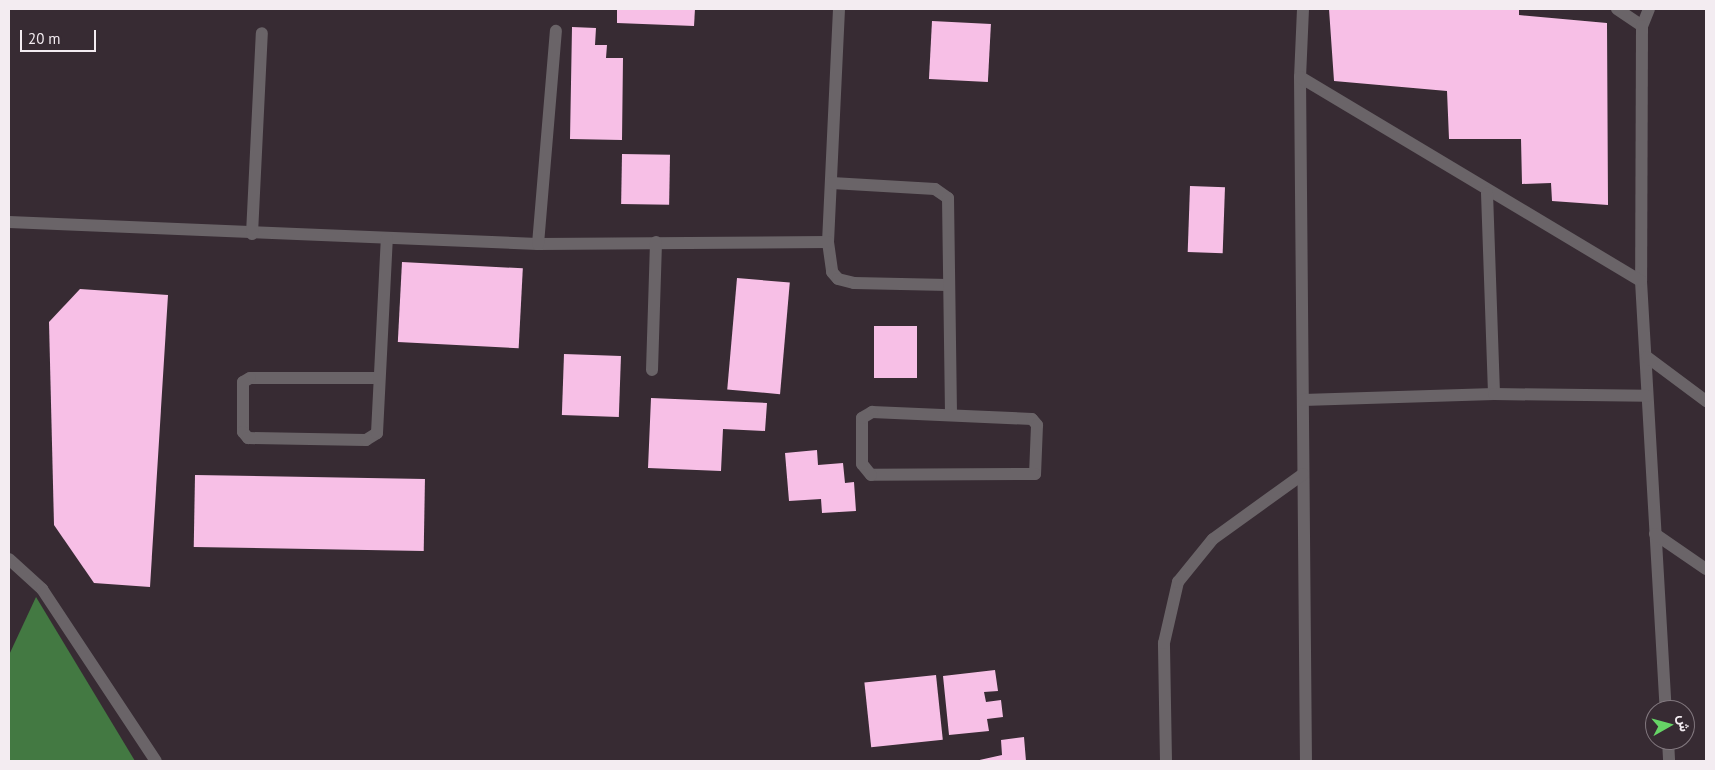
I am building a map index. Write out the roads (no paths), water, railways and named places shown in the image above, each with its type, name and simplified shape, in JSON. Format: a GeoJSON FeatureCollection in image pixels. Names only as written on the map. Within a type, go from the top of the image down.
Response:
{"type":"FeatureCollection","features":[{"type":"Feature","properties":{"kind":"street"},"geometry":{"type":"LineString","coordinates":[[839,9],[828,242],[832,272],[838,279],[948,285]]}},
{"type":"Feature","properties":{"kind":"street"},"geometry":{"type":"LineString","coordinates":[[1303,9],[1300,77],[1306,761]]}},
{"type":"Feature","properties":{"kind":"street"},"geometry":{"type":"LineString","coordinates":[[1617,9],[1642,26]]}},
{"type":"Feature","properties":{"kind":"street"},"geometry":{"type":"LineString","coordinates":[[1649,9],[1642,26],[1641,281],[1647,357],[1647,396],[1665,700]]}},
{"type":"Feature","properties":{"kind":"street"},"geometry":{"type":"LineString","coordinates":[[538,244],[556,31]]}},
{"type":"Feature","properties":{"kind":"street"},"geometry":{"type":"LineString","coordinates":[[252,234],[262,33]]}},
{"type":"Feature","properties":{"kind":"street"},"geometry":{"type":"LineString","coordinates":[[1300,77],[1487,193],[1641,281]]}},
{"type":"Feature","properties":{"kind":"street"},"geometry":{"type":"LineString","coordinates":[[832,183],[943,192],[951,209],[948,285],[951,414]]}},
{"type":"Feature","properties":{"kind":"street"},"geometry":{"type":"LineString","coordinates":[[1487,193],[1494,394]]}},
{"type":"Feature","properties":{"kind":"street"},"geometry":{"type":"LineString","coordinates":[[9,222],[252,234],[538,244],[828,242]]}},
{"type":"Feature","properties":{"kind":"street"},"geometry":{"type":"LineString","coordinates":[[378,378],[250,378],[243,382],[243,432],[248,438],[366,440],[377,433],[378,378],[387,238]]}},
{"type":"Feature","properties":{"kind":"street"},"geometry":{"type":"LineString","coordinates":[[652,370],[656,242]]}},
{"type":"Feature","properties":{"kind":"street"},"geometry":{"type":"LineString","coordinates":[[1647,357],[1706,401]]}},
{"type":"Feature","properties":{"kind":"street"},"geometry":{"type":"LineString","coordinates":[[1303,400],[1494,394],[1647,396]]}},
{"type":"Feature","properties":{"kind":"street"},"geometry":{"type":"LineString","coordinates":[[872,412],[951,414],[1032,419],[1037,425],[1035,474],[871,475],[865,471],[866,416],[872,412]]}},
{"type":"Feature","properties":{"kind":"street"},"geometry":{"type":"LineString","coordinates":[[1166,761],[1164,643],[1178,582],[1213,539],[1303,474]]}},
{"type":"Feature","properties":{"kind":"street"},"geometry":{"type":"LineString","coordinates":[[1655,534],[1706,569]]}},
{"type":"Feature","properties":{"kind":"street"},"geometry":{"type":"LineString","coordinates":[[9,559],[42,589],[156,761]]}}]}
